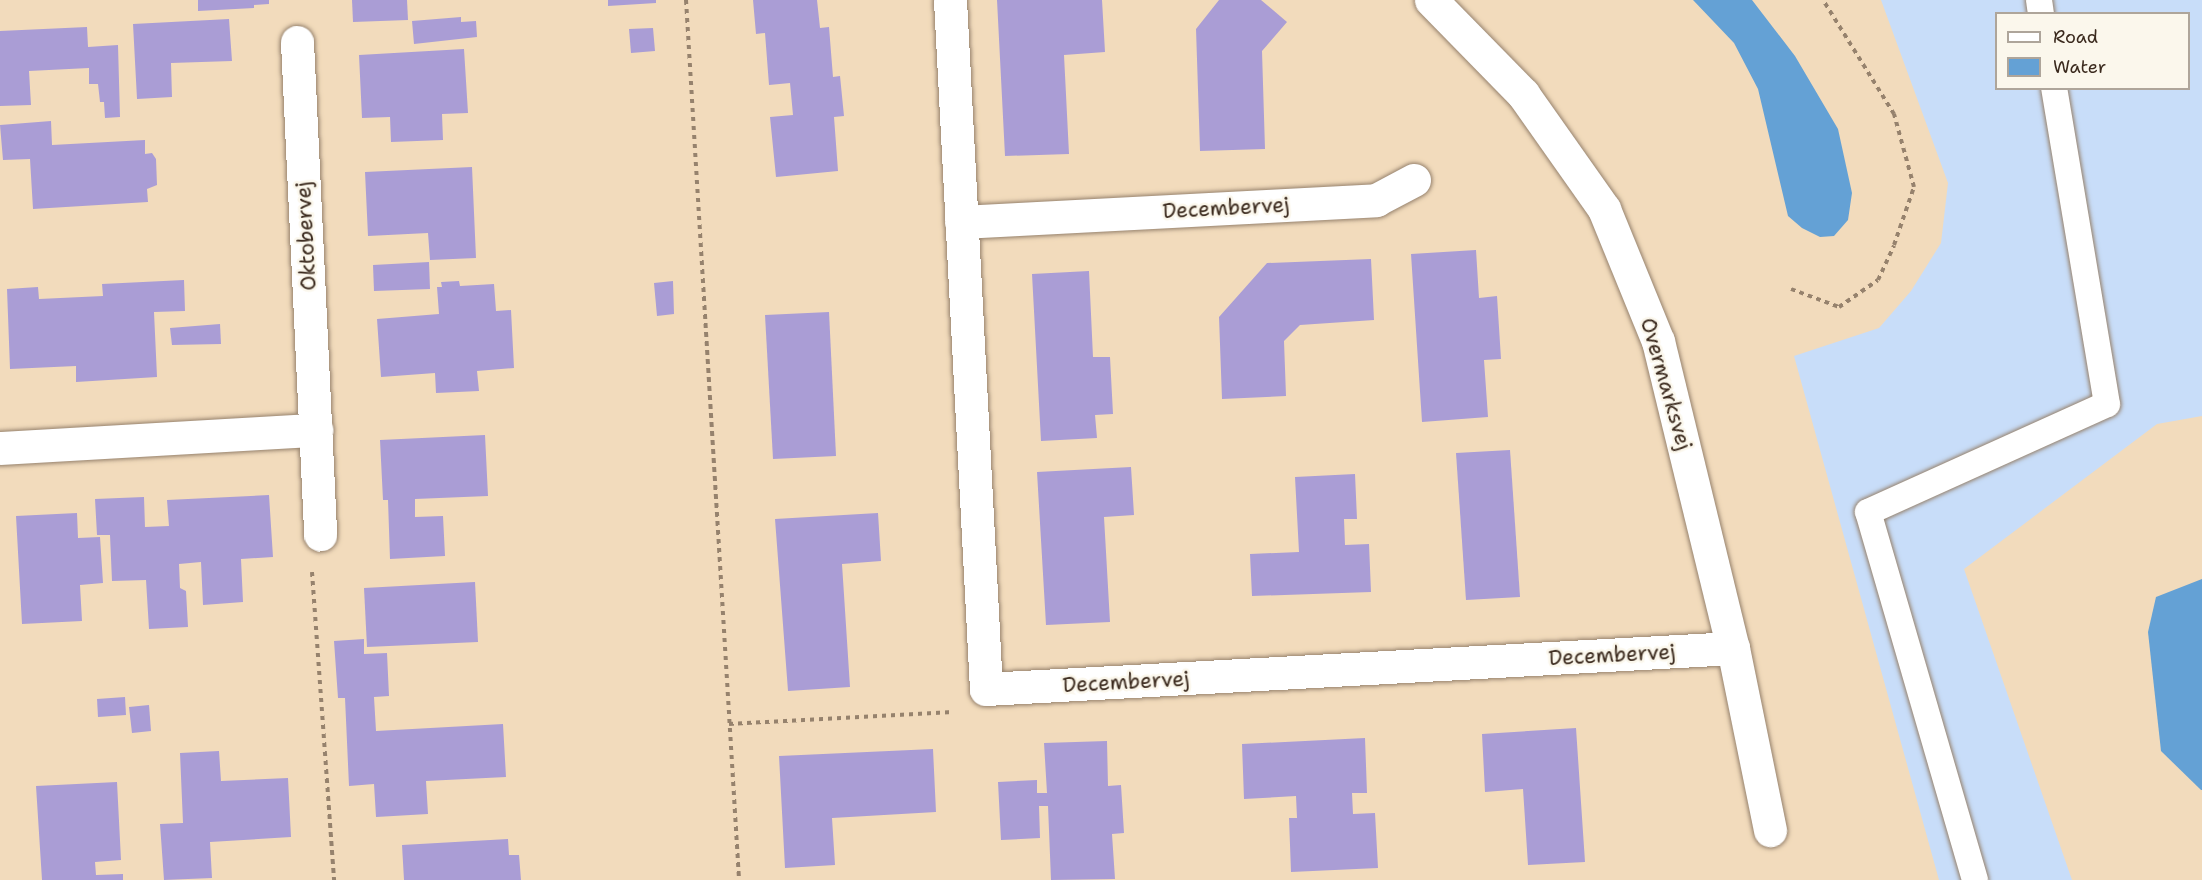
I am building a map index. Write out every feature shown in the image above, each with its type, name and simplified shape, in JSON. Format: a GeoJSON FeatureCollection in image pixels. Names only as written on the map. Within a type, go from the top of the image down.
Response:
{"type":"FeatureCollection","features":[{"type":"Feature","properties":{"kind":"street"},"geometry":{"type":"LineString","coordinates":[[950,0],[987,689]]}},
{"type":"Feature","properties":{"kind":"street","name":"Overmarksvej"},"geometry":{"type":"LineString","coordinates":[[1431,0],[1523,94],[1604,209],[1658,341],[1733,648],[1770,830]]}},
{"type":"Feature","properties":{"kind":"street","name":"Oktobervej"},"geometry":{"type":"LineString","coordinates":[[297,42],[320,534]]}},
{"type":"Feature","properties":{"kind":"street","name":"Decembervej"},"geometry":{"type":"LineString","coordinates":[[961,222],[1376,200],[1414,180]]}},
{"type":"Feature","properties":{"kind":"street"},"geometry":{"type":"LineString","coordinates":[[0,448],[316,430]]}},
{"type":"Feature","properties":{"kind":"street","name":"Decembervej"},"geometry":{"type":"LineString","coordinates":[[987,689],[1733,648]]}},
{"type":"Feature","properties":{"kind":"lane"},"geometry":{"type":"LineString","coordinates":[[1975,880],[1868,512],[2107,404],[2054,90]]}},
{"type":"Feature","properties":{"kind":"path"},"geometry":{"type":"LineString","coordinates":[[686,0],[739,880]]}},
{"type":"Feature","properties":{"kind":"path"},"geometry":{"type":"LineString","coordinates":[[1791,290],[1839,308],[1878,280],[1894,245],[1914,187],[1894,114],[1823,0]]}},
{"type":"Feature","properties":{"kind":"path"},"geometry":{"type":"LineString","coordinates":[[320,534],[310,556],[334,880]]}},
{"type":"Feature","properties":{"kind":"path"},"geometry":{"type":"LineString","coordinates":[[729,724],[957,712],[987,689]]}},
{"type":"Feature","properties":{"kind":"shaded area"},"geometry":{"type":"Polygon","coordinates":[[[1881,0],[2202,0],[2202,416],[2157,424],[1964,569],[2072,880],[1939,880],[1794,356],[1879,328],[1911,291],[1941,243],[1948,183],[1881,0]]]}},
{"type":"Feature","properties":{"kind":"water"},"geometry":{"type":"Polygon","coordinates":[[[1693,0],[1752,0],[1795,56],[1838,129],[1852,193],[1848,220],[1834,236],[1820,237],[1802,228],[1788,216],[1758,89],[1734,43],[1693,0]]]}},
{"type":"Feature","properties":{"kind":"water"},"geometry":{"type":"Polygon","coordinates":[[[2202,579],[2201,790],[2161,751],[2148,632],[2156,597],[2202,579]]]}},
{"type":"Feature","properties":{"kind":"building"},"geometry":{"type":"Polygon","coordinates":[[[198,0],[269,0],[269,4],[254,5],[254,8],[198,11],[198,0]]]}},
{"type":"Feature","properties":{"kind":"building"},"geometry":{"type":"Polygon","coordinates":[[[352,0],[407,0],[408,20],[353,22],[352,0]]]}},
{"type":"Feature","properties":{"kind":"building"},"geometry":{"type":"Polygon","coordinates":[[[608,0],[656,0],[656,3],[608,6],[608,0]]]}},
{"type":"Feature","properties":{"kind":"building"},"geometry":{"type":"Polygon","coordinates":[[[753,0],[817,0],[820,28],[829,27],[833,77],[840,76],[844,116],[834,117],[838,171],[776,177],[770,117],[793,115],[790,83],[769,85],[765,33],[756,34],[753,0]]]}},
{"type":"Feature","properties":{"kind":"building"},"geometry":{"type":"Polygon","coordinates":[[[997,0],[1102,0],[1105,52],[1064,55],[1069,154],[1005,156],[997,0]]]}},
{"type":"Feature","properties":{"kind":"building"},"geometry":{"type":"Polygon","coordinates":[[[1219,0],[1261,0],[1287,22],[1262,51],[1265,149],[1200,151],[1196,29],[1219,0]]]}},
{"type":"Feature","properties":{"kind":"building"},"geometry":{"type":"Polygon","coordinates":[[[461,17],[461,22],[476,21],[477,37],[414,44],[412,21],[461,17]]]}},
{"type":"Feature","properties":{"kind":"building"},"geometry":{"type":"Polygon","coordinates":[[[229,19],[232,61],[171,63],[172,97],[137,99],[133,24],[229,19]]]}},
{"type":"Feature","properties":{"kind":"building"},"geometry":{"type":"Polygon","coordinates":[[[87,27],[88,47],[118,45],[120,117],[105,118],[104,102],[100,102],[98,84],[89,84],[89,68],[29,71],[31,105],[0,106],[0,31],[87,27]]]}},
{"type":"Feature","properties":{"kind":"building"},"geometry":{"type":"Polygon","coordinates":[[[653,28],[655,51],[631,53],[629,29],[653,28]]]}},
{"type":"Feature","properties":{"kind":"building"},"geometry":{"type":"Polygon","coordinates":[[[464,49],[468,113],[442,114],[443,140],[391,142],[390,117],[362,118],[359,55],[464,49]]]}},
{"type":"Feature","properties":{"kind":"building"},"geometry":{"type":"Polygon","coordinates":[[[51,121],[52,145],[145,140],[145,154],[152,153],[156,159],[157,185],[147,189],[148,202],[33,209],[30,159],[3,160],[0,125],[51,121]]]}},
{"type":"Feature","properties":{"kind":"building"},"geometry":{"type":"Polygon","coordinates":[[[472,167],[476,258],[430,260],[428,233],[368,236],[365,172],[472,167]]]}},
{"type":"Feature","properties":{"kind":"building"},"geometry":{"type":"Polygon","coordinates":[[[1476,250],[1479,298],[1497,296],[1501,359],[1484,360],[1488,417],[1422,422],[1411,254],[1476,250]]]}},
{"type":"Feature","properties":{"kind":"building"},"geometry":{"type":"Polygon","coordinates":[[[1371,259],[1374,320],[1300,325],[1284,341],[1286,396],[1222,399],[1219,317],[1267,263],[1371,259]]]}},
{"type":"Feature","properties":{"kind":"building"},"geometry":{"type":"Polygon","coordinates":[[[429,262],[430,289],[374,291],[373,265],[429,262]]]}},
{"type":"Feature","properties":{"kind":"building"},"geometry":{"type":"Polygon","coordinates":[[[1089,271],[1093,357],[1110,357],[1113,414],[1095,415],[1097,438],[1041,441],[1032,274],[1089,271]]]}},
{"type":"Feature","properties":{"kind":"building"},"geometry":{"type":"Polygon","coordinates":[[[184,280],[185,311],[154,312],[157,377],[76,382],[76,366],[10,369],[7,289],[38,287],[39,299],[103,296],[102,284],[184,280]]]}},
{"type":"Feature","properties":{"kind":"building"},"geometry":{"type":"Polygon","coordinates":[[[459,281],[460,286],[494,284],[496,311],[511,310],[514,368],[477,371],[479,391],[436,393],[435,373],[381,377],[377,319],[439,314],[437,287],[442,287],[441,282],[459,281]]]}},
{"type":"Feature","properties":{"kind":"building"},"geometry":{"type":"Polygon","coordinates":[[[673,281],[674,314],[657,316],[654,283],[673,281]]]}},
{"type":"Feature","properties":{"kind":"building"},"geometry":{"type":"Polygon","coordinates":[[[829,312],[836,456],[773,459],[765,315],[829,312]]]}},
{"type":"Feature","properties":{"kind":"building"},"geometry":{"type":"Polygon","coordinates":[[[220,324],[221,344],[172,345],[170,328],[220,324]]]}},
{"type":"Feature","properties":{"kind":"building"},"geometry":{"type":"Polygon","coordinates":[[[485,435],[488,496],[415,499],[415,517],[443,516],[445,556],[390,559],[388,500],[383,500],[380,440],[485,435]]]}},
{"type":"Feature","properties":{"kind":"building"},"geometry":{"type":"Polygon","coordinates":[[[1510,450],[1520,597],[1466,600],[1456,453],[1510,450]]]}},
{"type":"Feature","properties":{"kind":"building"},"geometry":{"type":"Polygon","coordinates":[[[1131,467],[1134,515],[1104,517],[1110,622],[1046,625],[1037,472],[1131,467]]]}},
{"type":"Feature","properties":{"kind":"building"},"geometry":{"type":"Polygon","coordinates":[[[1355,474],[1357,519],[1344,519],[1345,545],[1369,544],[1371,592],[1252,596],[1250,554],[1299,552],[1295,477],[1355,474]]]}},
{"type":"Feature","properties":{"kind":"building"},"geometry":{"type":"Polygon","coordinates":[[[269,495],[273,557],[241,559],[243,602],[203,605],[201,562],[179,564],[180,588],[186,591],[188,627],[149,629],[146,580],[112,581],[110,535],[97,535],[95,499],[144,497],[145,527],[169,526],[167,500],[269,495]]]}},
{"type":"Feature","properties":{"kind":"building"},"geometry":{"type":"Polygon","coordinates":[[[77,513],[78,538],[100,537],[103,583],[80,585],[82,621],[22,624],[16,516],[77,513]]]}},
{"type":"Feature","properties":{"kind":"building"},"geometry":{"type":"Polygon","coordinates":[[[878,513],[881,561],[842,564],[850,687],[788,691],[775,519],[878,513]]]}},
{"type":"Feature","properties":{"kind":"building"},"geometry":{"type":"Polygon","coordinates":[[[475,582],[478,642],[367,647],[364,588],[475,582]]]}},
{"type":"Feature","properties":{"kind":"building"},"geometry":{"type":"Polygon","coordinates":[[[364,639],[364,654],[387,653],[389,696],[374,697],[376,731],[503,724],[506,777],[426,781],[428,814],[376,817],[374,784],[349,786],[345,698],[338,698],[334,641],[364,639]]]}},
{"type":"Feature","properties":{"kind":"building"},"geometry":{"type":"Polygon","coordinates":[[[125,697],[126,715],[98,717],[97,699],[125,697]]]}},
{"type":"Feature","properties":{"kind":"building"},"geometry":{"type":"Polygon","coordinates":[[[149,705],[151,731],[132,733],[129,707],[149,705]]]}},
{"type":"Feature","properties":{"kind":"building"},"geometry":{"type":"Polygon","coordinates":[[[1576,728],[1585,862],[1528,865],[1523,789],[1485,792],[1482,734],[1576,728]]]}},
{"type":"Feature","properties":{"kind":"building"},"geometry":{"type":"Polygon","coordinates":[[[1365,738],[1367,793],[1352,793],[1353,814],[1375,813],[1378,868],[1291,872],[1289,818],[1297,818],[1296,796],[1244,799],[1242,744],[1365,738]]]}},
{"type":"Feature","properties":{"kind":"building"},"geometry":{"type":"Polygon","coordinates":[[[1107,741],[1108,786],[1121,785],[1124,833],[1112,834],[1115,879],[1051,880],[1048,806],[1039,806],[1040,838],[1001,840],[998,782],[1037,780],[1037,793],[1047,793],[1044,743],[1107,741]]]}},
{"type":"Feature","properties":{"kind":"building"},"geometry":{"type":"Polygon","coordinates":[[[933,749],[936,812],[832,818],[835,865],[785,868],[779,756],[933,749]]]}},
{"type":"Feature","properties":{"kind":"building"},"geometry":{"type":"Polygon","coordinates":[[[219,751],[221,781],[288,778],[291,837],[210,842],[212,878],[164,880],[160,824],[183,823],[180,753],[219,751]]]}},
{"type":"Feature","properties":{"kind":"building"},"geometry":{"type":"Polygon","coordinates":[[[117,782],[121,860],[95,862],[96,875],[123,874],[123,880],[42,880],[36,786],[117,782]]]}},
{"type":"Feature","properties":{"kind":"building"},"geometry":{"type":"Polygon","coordinates":[[[508,839],[509,855],[519,855],[521,880],[404,880],[402,845],[508,839]]]}}]}
